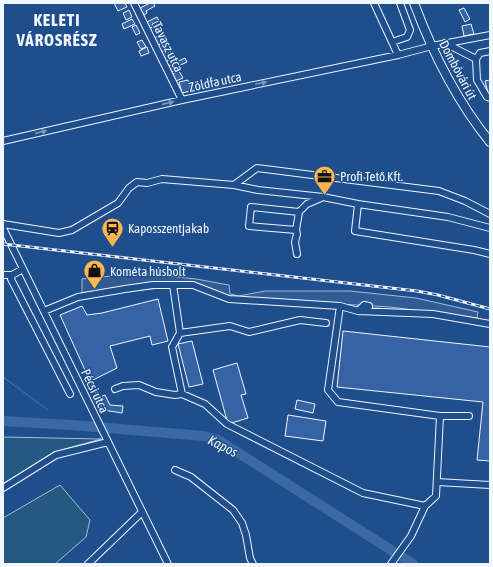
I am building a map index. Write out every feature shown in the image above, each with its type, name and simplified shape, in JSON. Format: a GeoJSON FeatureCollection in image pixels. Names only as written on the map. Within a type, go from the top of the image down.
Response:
{"type":"FeatureCollection","features":[{"type":"Feature","properties":{"kind":"main road","name":"Dombóvári út"},"geometry":{"type":"LineString","coordinates":[[414,3],[432,46],[453,89],[475,124],[490,142]]}},
{"type":"Feature","properties":{"kind":"street","name":"Tavasz utca"},"geometry":{"type":"LineString","coordinates":[[134,3],[182,100]]}},
{"type":"Feature","properties":{"kind":"street"},"geometry":{"type":"LineString","coordinates":[[374,3],[398,55]]}},
{"type":"Feature","properties":{"kind":"street"},"geometry":{"type":"LineString","coordinates":[[392,42],[407,37],[410,30],[400,3]]}},
{"type":"Feature","properties":{"kind":"street","name":"Zöldfa utca"},"geometry":{"type":"LineString","coordinates":[[3,141],[182,100],[398,55],[445,43],[490,35]]}},
{"type":"Feature","properties":{"kind":"street"},"geometry":{"type":"LineString","coordinates":[[445,43],[476,59]]}},
{"type":"Feature","properties":{"kind":"street"},"geometry":{"type":"LineString","coordinates":[[490,51],[480,53],[476,59],[477,80],[487,97],[490,98]]}},
{"type":"Feature","properties":{"kind":"street"},"geometry":{"type":"LineString","coordinates":[[234,185],[257,168],[439,192],[465,201],[490,214]]}},
{"type":"Feature","properties":{"kind":"street"},"geometry":{"type":"LineString","coordinates":[[3,224],[59,233],[72,230],[118,203],[129,188],[137,182],[147,183],[162,179],[234,185],[258,190],[323,198],[448,217],[490,228]]}},
{"type":"Feature","properties":{"kind":"street"},"geometry":{"type":"LineString","coordinates":[[297,254],[295,242],[299,212],[307,204],[323,198]]}},
{"type":"Feature","properties":{"kind":"street"},"geometry":{"type":"LineString","coordinates":[[358,204],[355,231],[474,250],[490,254]]}},
{"type":"Feature","properties":{"kind":"street"},"geometry":{"type":"LineString","coordinates":[[296,230],[249,226],[251,207],[299,212]]}},
{"type":"Feature","properties":{"kind":"street","name":"Pécsi utca"},"geometry":{"type":"LineString","coordinates":[[3,228],[168,564]]}},
{"type":"Feature","properties":{"kind":"street"},"geometry":{"type":"LineString","coordinates":[[3,275],[12,275],[23,269]]}},
{"type":"Feature","properties":{"kind":"street"},"geometry":{"type":"LineString","coordinates":[[12,275],[11,279],[70,394]]}},
{"type":"Feature","properties":{"kind":"street"},"geometry":{"type":"LineString","coordinates":[[44,311],[78,297],[125,289],[173,285],[192,286],[229,299],[340,306],[360,311],[433,314],[490,324]]}},
{"type":"Feature","properties":{"kind":"street"},"geometry":{"type":"LineString","coordinates":[[173,285],[180,333],[172,347],[182,394]]}},
{"type":"Feature","properties":{"kind":"street"},"geometry":{"type":"LineString","coordinates":[[340,306],[328,390],[338,402],[440,416],[469,416]]}},
{"type":"Feature","properties":{"kind":"street"},"geometry":{"type":"LineString","coordinates":[[180,333],[230,326],[249,332],[300,320],[326,323]]}},
{"type":"Feature","properties":{"kind":"street"},"geometry":{"type":"LineString","coordinates":[[115,389],[123,386],[139,385],[156,392],[175,395],[182,394],[205,404],[228,424],[363,493],[425,506]]}},
{"type":"Feature","properties":{"kind":"street"},"geometry":{"type":"LineString","coordinates":[[391,564],[411,536],[425,506],[436,496],[438,482],[440,416]]}},
{"type":"Feature","properties":{"kind":"street"},"geometry":{"type":"LineString","coordinates":[[3,488],[56,455],[106,439]]}},
{"type":"Feature","properties":{"kind":"street"},"geometry":{"type":"LineString","coordinates":[[175,470],[190,477],[233,510],[242,523],[246,535],[250,558],[253,564]]}},
{"type":"Feature","properties":{"kind":"street"},"geometry":{"type":"LineString","coordinates":[[438,482],[490,485]]}},
{"type":"Feature","properties":{"kind":"street"},"geometry":{"type":"LineString","coordinates":[[88,564],[142,512]]}},
{"type":"Feature","properties":{"kind":"shaded area"},"geometry":{"type":"Polygon","coordinates":[[[140,273],[196,279],[229,285],[230,294],[239,296],[265,291],[350,291],[416,298],[478,312],[477,318],[390,307],[239,298],[223,295],[193,284],[82,297],[82,279],[140,273]]]}},
{"type":"Feature","properties":{"kind":"shaded area"},"geometry":{"type":"Polygon","coordinates":[[[3,437],[101,439],[54,452],[3,484],[3,437]]]}},
{"type":"Feature","properties":{"kind":"shaded area"},"geometry":{"type":"Polygon","coordinates":[[[60,485],[90,520],[86,537],[55,564],[3,564],[3,518],[60,485]]]}},
{"type":"Feature","properties":{"kind":"building"},"geometry":{"type":"Polygon","coordinates":[[[114,3],[125,3],[127,7],[118,11],[114,3]]]}},
{"type":"Feature","properties":{"kind":"building"},"geometry":{"type":"Polygon","coordinates":[[[153,3],[155,6],[146,11],[147,13],[144,15],[140,8],[153,3]]]}},
{"type":"Feature","properties":{"kind":"building"},"geometry":{"type":"Polygon","coordinates":[[[464,8],[470,19],[465,22],[459,10],[464,8]]]}},
{"type":"Feature","properties":{"kind":"building"},"geometry":{"type":"Polygon","coordinates":[[[129,10],[132,17],[126,20],[123,13],[129,10]]]}},
{"type":"Feature","properties":{"kind":"building"},"geometry":{"type":"Polygon","coordinates":[[[157,17],[159,21],[152,24],[154,27],[150,28],[147,22],[157,17]]]}},
{"type":"Feature","properties":{"kind":"building"},"geometry":{"type":"Polygon","coordinates":[[[132,19],[135,24],[124,29],[122,24],[132,19]]]}},
{"type":"Feature","properties":{"kind":"building"},"geometry":{"type":"Polygon","coordinates":[[[471,24],[474,34],[464,36],[462,26],[471,24]]]}},
{"type":"Feature","properties":{"kind":"building"},"geometry":{"type":"Polygon","coordinates":[[[136,25],[140,33],[136,35],[132,27],[136,25]]]}},
{"type":"Feature","properties":{"kind":"building"},"geometry":{"type":"Polygon","coordinates":[[[160,35],[163,43],[158,45],[154,38],[160,35]]]}},
{"type":"Feature","properties":{"kind":"building"},"geometry":{"type":"Polygon","coordinates":[[[142,40],[146,47],[141,49],[137,42],[142,40]]]}},
{"type":"Feature","properties":{"kind":"building"},"geometry":{"type":"Polygon","coordinates":[[[147,47],[149,53],[141,56],[139,51],[147,47]]]}},
{"type":"Feature","properties":{"kind":"building"},"geometry":{"type":"Polygon","coordinates":[[[169,48],[173,58],[165,62],[161,52],[169,48]]]}},
{"type":"Feature","properties":{"kind":"building"},"geometry":{"type":"Polygon","coordinates":[[[185,58],[187,62],[176,67],[177,70],[171,72],[168,66],[185,58]]]}},
{"type":"Feature","properties":{"kind":"building"},"geometry":{"type":"Polygon","coordinates":[[[179,71],[183,78],[176,81],[173,74],[179,71]]]}},
{"type":"Feature","properties":{"kind":"building"},"geometry":{"type":"Polygon","coordinates":[[[210,77],[213,84],[207,87],[205,82],[207,81],[206,78],[210,77]]]}},
{"type":"Feature","properties":{"kind":"building"},"geometry":{"type":"Polygon","coordinates":[[[188,80],[191,91],[182,93],[179,82],[188,80]]]}},
{"type":"Feature","properties":{"kind":"building"},"geometry":{"type":"Polygon","coordinates":[[[490,80],[490,96],[489,97],[485,81],[490,80]]]}},
{"type":"Feature","properties":{"kind":"building"},"geometry":{"type":"Polygon","coordinates":[[[158,299],[168,341],[152,345],[150,336],[110,346],[117,368],[91,381],[100,397],[105,395],[110,405],[123,406],[122,413],[103,410],[60,315],[82,306],[87,315],[102,313],[158,299]]]}},
{"type":"Feature","properties":{"kind":"building"},"geometry":{"type":"Polygon","coordinates":[[[343,331],[490,347],[490,461],[477,460],[483,402],[337,387],[343,331]]]}},
{"type":"Feature","properties":{"kind":"building"},"geometry":{"type":"Polygon","coordinates":[[[192,341],[203,384],[189,387],[178,344],[192,341]]]}},
{"type":"Feature","properties":{"kind":"building"},"geometry":{"type":"Polygon","coordinates":[[[237,363],[246,394],[241,395],[248,418],[228,424],[213,370],[237,363]]]}},
{"type":"Feature","properties":{"kind":"building"},"geometry":{"type":"Polygon","coordinates":[[[297,400],[315,404],[313,413],[295,409],[297,400]]]}},
{"type":"Feature","properties":{"kind":"building"},"geometry":{"type":"Polygon","coordinates":[[[288,415],[326,421],[323,441],[285,436],[288,415]]]}},
{"type":"Feature","properties":{"kind":"waterway"},"geometry":{"type":"LineString","coordinates":[[3,377],[48,410]]}},
{"type":"Feature","properties":{"kind":"waterway","name":"Kapos"},"geometry":{"type":"LineString","coordinates":[[3,421],[204,436],[218,440],[413,564]]}},
{"type":"Feature","properties":{"kind":"railway"},"geometry":{"type":"LineString","coordinates":[[3,244],[417,291],[490,309]]}},
{"type":"Feature","properties":{"kind":"place","name":"Profi Tető Kft."},"geometry":{"type":"Point","coordinates":[324,196]}},
{"type":"Feature","properties":{"kind":"place","name":"Kaposszentjakab"},"geometry":{"type":"Point","coordinates":[112,248]}},
{"type":"Feature","properties":{"kind":"place","name":"Kométa húsbolt"},"geometry":{"type":"Point","coordinates":[94,290]}},
{"type":"Feature","properties":{"kind":"district","name":"KELETI VÁROSRÉSZ"},"geometry":{"type":"Point","coordinates":[57,30]}}]}
